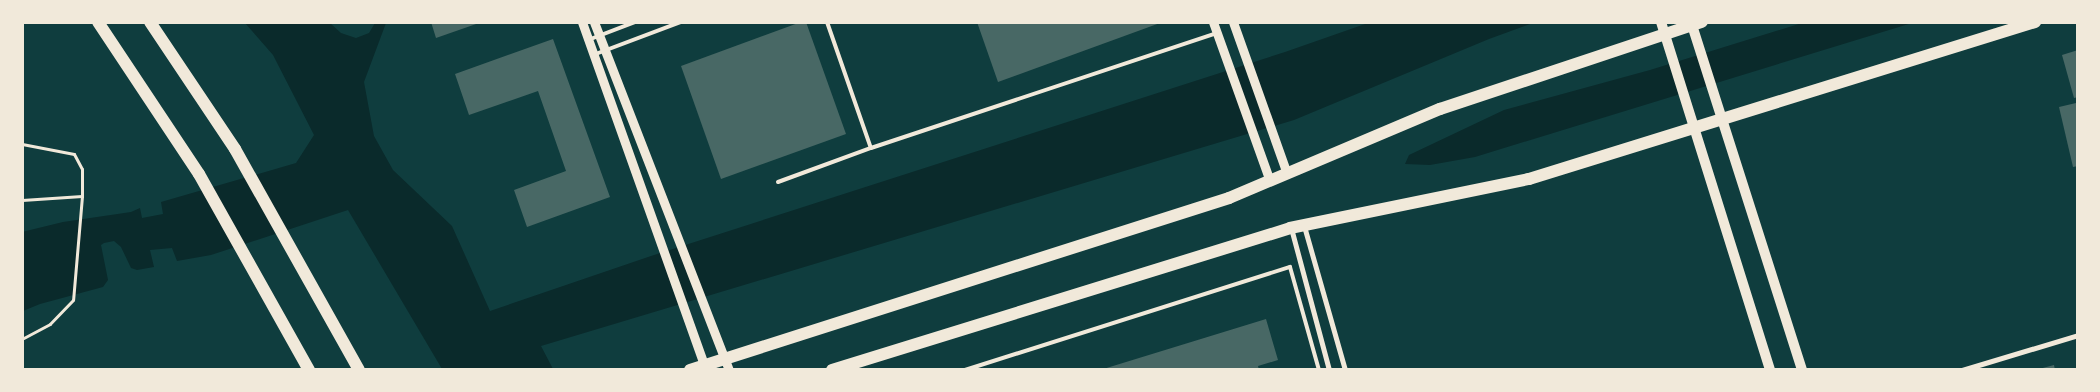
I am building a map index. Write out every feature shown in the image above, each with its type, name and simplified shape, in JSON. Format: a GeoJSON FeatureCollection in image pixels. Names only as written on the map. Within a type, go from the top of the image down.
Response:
{"type":"FeatureCollection","features":[{"type":"Feature","properties":{"kind":"main road"},"geometry":{"type":"LineString","coordinates":[[98,22],[199,174],[309,370]]}},
{"type":"Feature","properties":{"kind":"main road"},"geometry":{"type":"LineString","coordinates":[[150,22],[235,149],[359,370]]}},
{"type":"Feature","properties":{"kind":"main road"},"geometry":{"type":"LineString","coordinates":[[832,370],[1290,228],[1529,179],[2035,22]]}},
{"type":"Feature","properties":{"kind":"main road"},"geometry":{"type":"LineString","coordinates":[[690,370],[727,364],[1229,198],[1440,109],[1663,28],[1695,24],[1722,119],[1802,370]]}},
{"type":"Feature","properties":{"kind":"main road"},"geometry":{"type":"LineString","coordinates":[[1663,28],[1770,370]]}},
{"type":"Feature","properties":{"kind":"street"},"geometry":{"type":"LineString","coordinates":[[582,22],[706,367]]}},
{"type":"Feature","properties":{"kind":"street"},"geometry":{"type":"LineString","coordinates":[[594,22],[727,364]]}},
{"type":"Feature","properties":{"kind":"street"},"geometry":{"type":"LineString","coordinates":[[1213,22],[1270,181]]}},
{"type":"Feature","properties":{"kind":"street"},"geometry":{"type":"LineString","coordinates":[[1233,22],[1287,174]]}},
{"type":"Feature","properties":{"kind":"street"},"geometry":{"type":"LineString","coordinates":[[1304,225],[1345,370]]}},
{"type":"Feature","properties":{"kind":"street"},"geometry":{"type":"LineString","coordinates":[[1290,228],[1329,370]]}},
{"type":"Feature","properties":{"kind":"street"},"geometry":{"type":"LineString","coordinates":[[1962,370],[2078,335]]}},
{"type":"Feature","properties":{"kind":"lane"},"geometry":{"type":"LineString","coordinates":[[588,40],[635,22]]}},
{"type":"Feature","properties":{"kind":"lane"},"geometry":{"type":"LineString","coordinates":[[593,55],[681,22]]}},
{"type":"Feature","properties":{"kind":"lane"},"geometry":{"type":"LineString","coordinates":[[826,22],[871,148]]}},
{"type":"Feature","properties":{"kind":"lane"},"geometry":{"type":"LineString","coordinates":[[778,182],[871,148],[1217,33]]}},
{"type":"Feature","properties":{"kind":"lane"},"geometry":{"type":"LineString","coordinates":[[965,370],[1290,267],[1319,370]]}},
{"type":"Feature","properties":{"kind":"path"},"geometry":{"type":"LineString","coordinates":[[22,144],[74,154],[82,169],[82,196],[73,300],[50,324],[22,339]]}},
{"type":"Feature","properties":{"kind":"path"},"geometry":{"type":"LineString","coordinates":[[22,200],[82,196]]}},
{"type":"Feature","properties":{"kind":"water"},"geometry":{"type":"Polygon","coordinates":[[[245,23],[330,23],[341,33],[356,38],[369,33],[375,23],[386,23],[364,82],[374,136],[393,170],[452,226],[490,311],[651,256],[1285,52],[1368,23],[1533,23],[1489,39],[1294,120],[541,346],[553,369],[442,369],[348,210],[211,255],[177,261],[172,248],[150,250],[154,267],[137,270],[131,268],[121,247],[114,241],[104,243],[101,245],[108,280],[103,287],[40,304],[23,311],[22,232],[63,222],[131,212],[140,208],[142,218],[163,214],[161,202],[296,163],[314,135],[273,55],[245,23]]]}},
{"type":"Feature","properties":{"kind":"water"},"geometry":{"type":"Polygon","coordinates":[[[1802,23],[1912,23],[1475,157],[1430,165],[1405,164],[1409,155],[1504,110],[1650,70],[1802,23]]]}},
{"type":"Feature","properties":{"kind":"building"},"geometry":{"type":"Polygon","coordinates":[[[431,22],[478,22],[479,23],[436,38],[431,22]]]}},
{"type":"Feature","properties":{"kind":"building"},"geometry":{"type":"Polygon","coordinates":[[[801,22],[806,22],[846,134],[721,179],[681,66],[801,22]]]}},
{"type":"Feature","properties":{"kind":"building"},"geometry":{"type":"Polygon","coordinates":[[[977,22],[1160,22],[1160,23],[998,82],[977,22]]]}},
{"type":"Feature","properties":{"kind":"building"},"geometry":{"type":"Polygon","coordinates":[[[553,39],[610,197],[527,227],[514,190],[566,171],[538,91],[469,115],[455,74],[553,39]]]}},
{"type":"Feature","properties":{"kind":"building"},"geometry":{"type":"Polygon","coordinates":[[[2078,50],[2078,97],[2074,98],[2062,55],[2078,50]]]}},
{"type":"Feature","properties":{"kind":"building"},"geometry":{"type":"Polygon","coordinates":[[[2076,103],[2078,166],[2073,167],[2059,107],[2076,103]]]}},
{"type":"Feature","properties":{"kind":"building"},"geometry":{"type":"Polygon","coordinates":[[[1266,319],[1278,360],[1258,366],[1259,370],[1100,370],[1266,319]]]}},
{"type":"Feature","properties":{"kind":"building"},"geometry":{"type":"Polygon","coordinates":[[[2054,365],[2055,370],[2039,370],[2039,369],[2054,365]]]}}]}
